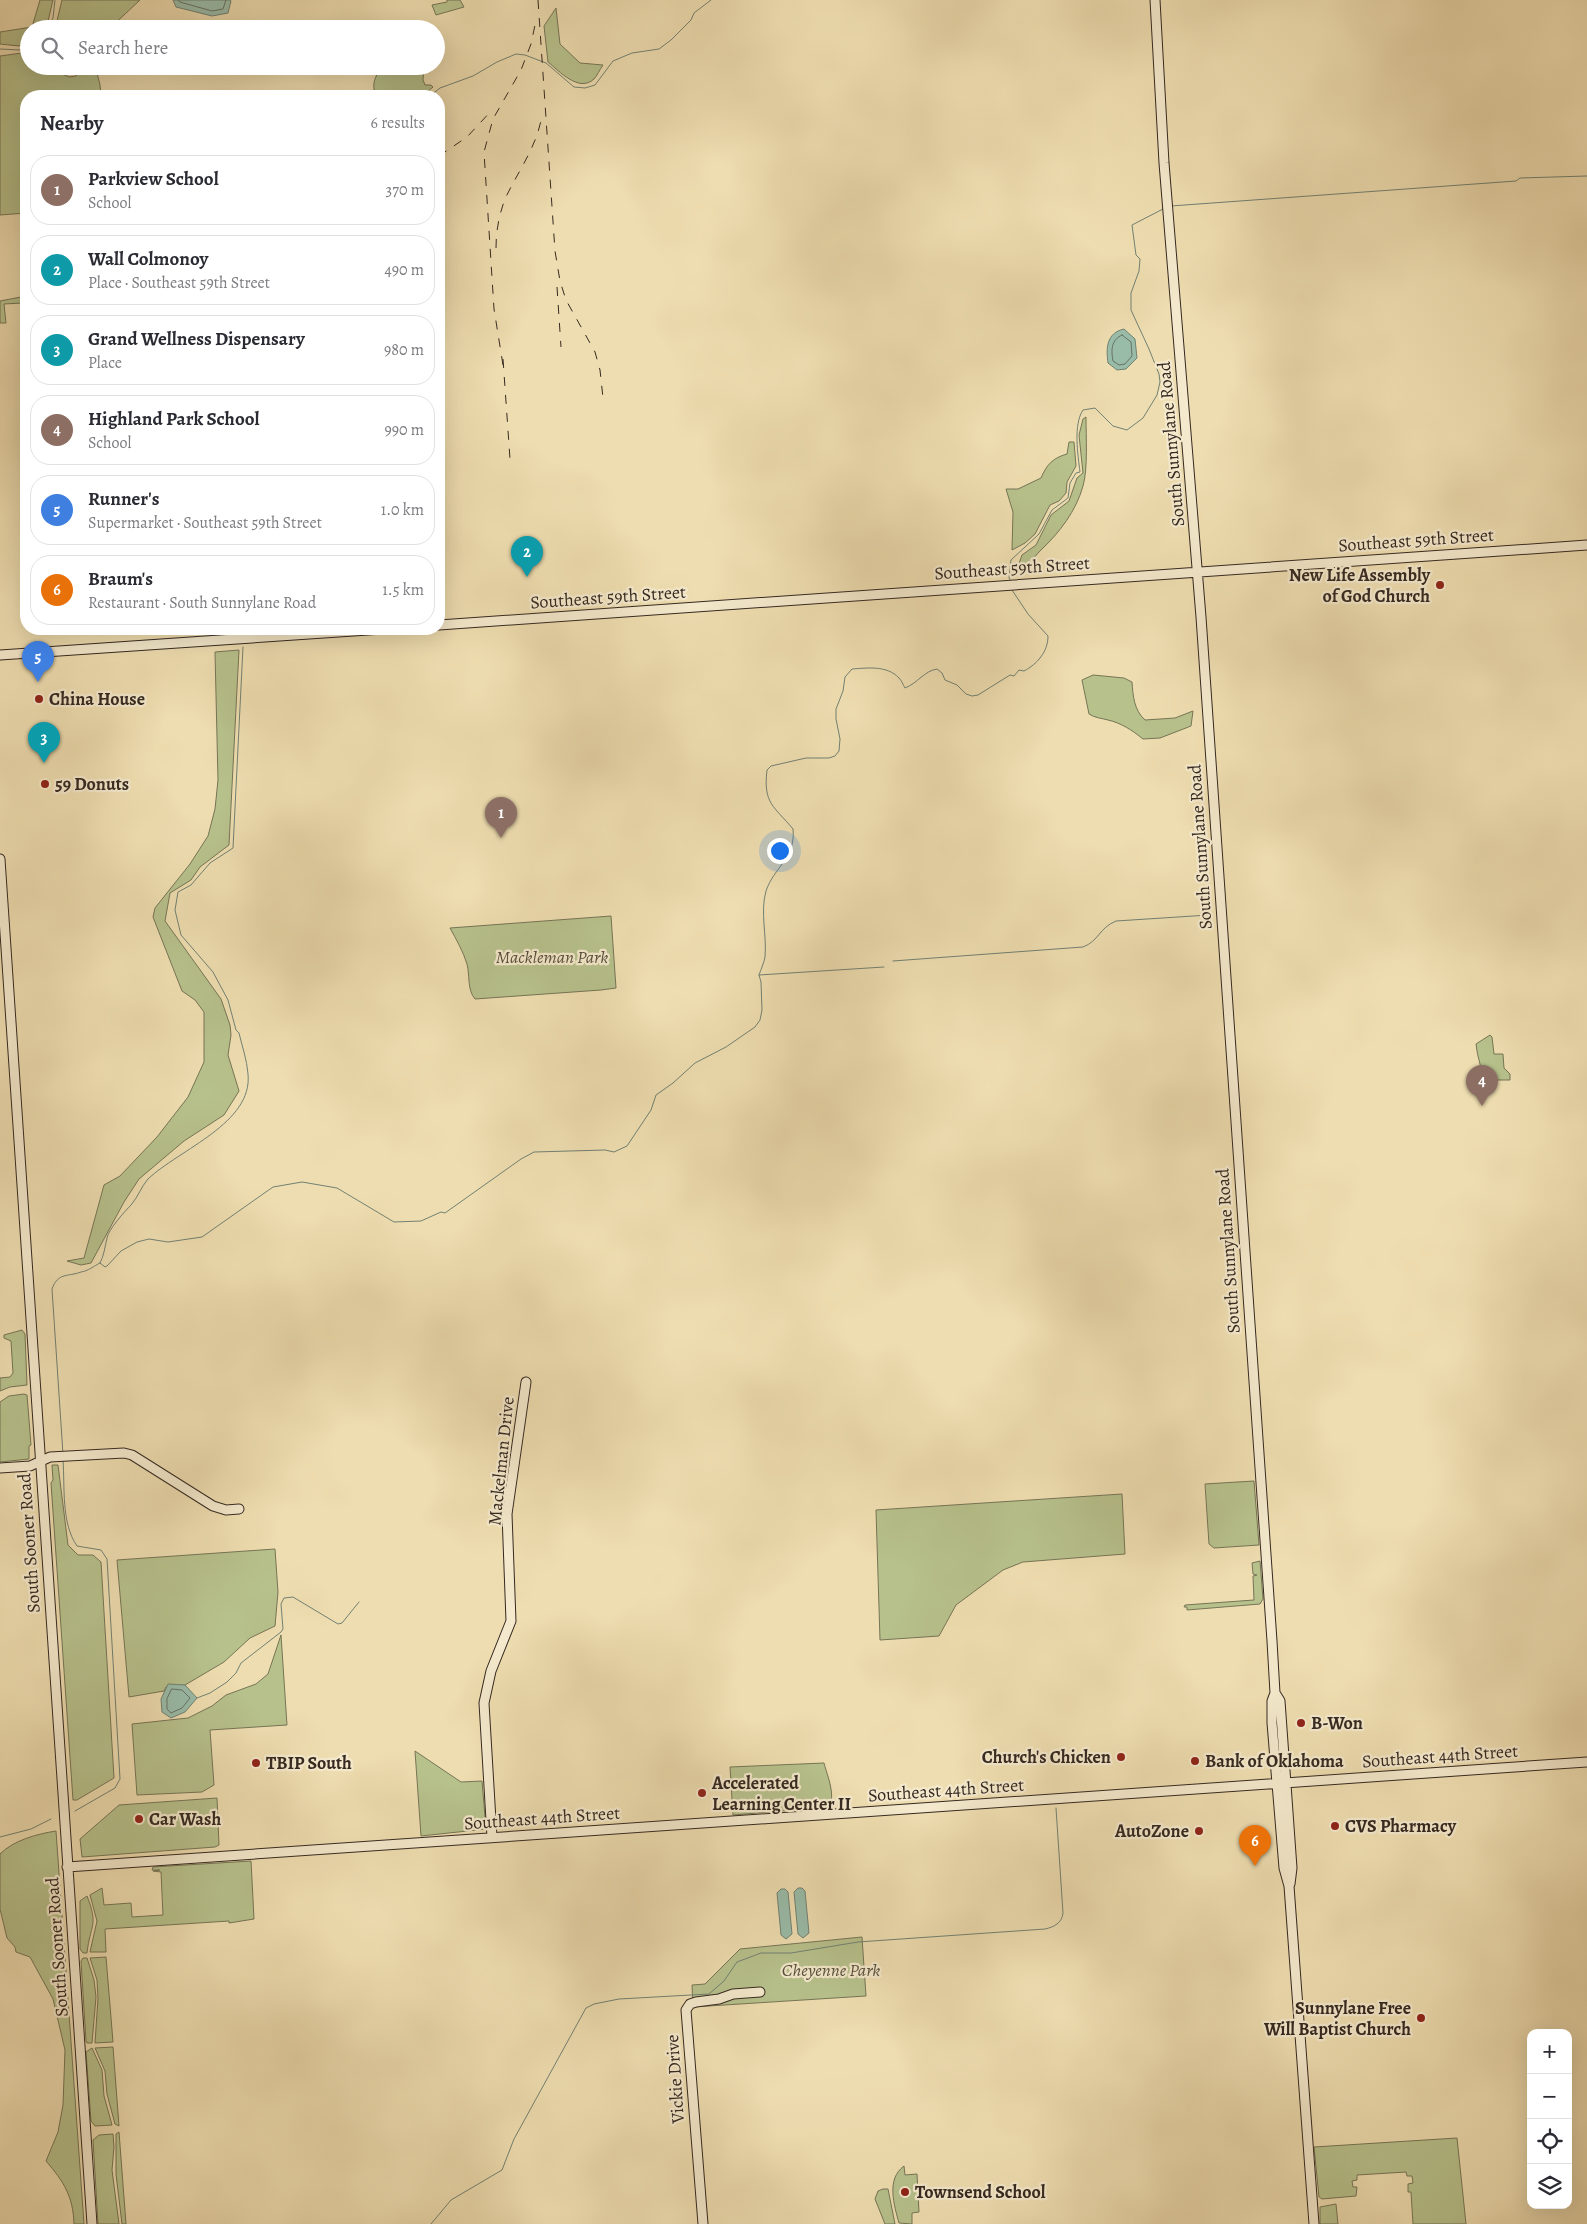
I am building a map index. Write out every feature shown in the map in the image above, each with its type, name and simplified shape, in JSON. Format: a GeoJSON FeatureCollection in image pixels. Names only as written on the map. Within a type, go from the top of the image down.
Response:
{"type":"FeatureCollection","features":[{"type":"Feature","properties":{"kind":"main road","name":"South Sunnylane Road"},"geometry":{"type":"LineString","coordinates":[[1155,0],[1164,163],[1197,571],[1275,1693],[1272,1701],[1276,1783],[1284,1868],[1289,1886],[1314,2224]]}},
{"type":"Feature","properties":{"kind":"main road","name":"Southeast 59th Street"},"geometry":{"type":"LineString","coordinates":[[445,625],[1587,545]]}},
{"type":"Feature","properties":{"kind":"main road"},"geometry":{"type":"LineString","coordinates":[[0,655],[295,635]]}},
{"type":"Feature","properties":{"kind":"main road","name":"South Sooner Road"},"geometry":{"type":"LineString","coordinates":[[0,859],[92,2224]]}},
{"type":"Feature","properties":{"kind":"main road","name":"Mackelman Drive"},"geometry":{"type":"LineString","coordinates":[[492,1837],[484,1703],[489,1677],[511,1622],[507,1514],[526,1382]]}},
{"type":"Feature","properties":{"kind":"main road"},"geometry":{"type":"LineString","coordinates":[[0,1468],[30,1466],[56,1456],[124,1453],[132,1455],[213,1506],[226,1510],[239,1509]]}},
{"type":"Feature","properties":{"kind":"main road","name":"South Sunnylane Road"},"geometry":{"type":"LineString","coordinates":[[1275,1693],[1280,1700],[1286,1782],[1292,1868],[1289,1886]]}},
{"type":"Feature","properties":{"kind":"main road","name":"Southeast 44th Street"},"geometry":{"type":"LineString","coordinates":[[67,1867],[1587,1762]]}},
{"type":"Feature","properties":{"kind":"main road","name":"Vickie Drive"},"geometry":{"type":"LineString","coordinates":[[703,2224],[686,2010],[690,2004],[696,2002],[719,1999],[733,1994],[760,1992]]}},
{"type":"Feature","properties":{"kind":"green space"},"geometry":{"type":"Polygon","coordinates":[[[40,0],[53,0],[48,20],[34,20],[40,0]]]}},
{"type":"Feature","properties":{"kind":"green space"},"geometry":{"type":"Polygon","coordinates":[[[62,0],[140,0],[119,20],[57,20],[62,0]]]}},
{"type":"Feature","properties":{"kind":"green space"},"geometry":{"type":"Polygon","coordinates":[[[447,0],[460,0],[464,7],[436,15],[432,5],[447,2],[447,0]]]}},
{"type":"Feature","properties":{"kind":"green space"},"geometry":{"type":"Polygon","coordinates":[[[556,8],[560,44],[580,63],[603,65],[595,78],[588,83],[582,84],[570,79],[548,62],[544,26],[556,8]]]}},
{"type":"Feature","properties":{"kind":"green space"},"geometry":{"type":"Polygon","coordinates":[[[20,29],[20,46],[0,44],[0,32],[20,29]]]}},
{"type":"Feature","properties":{"kind":"green space"},"geometry":{"type":"Polygon","coordinates":[[[20,53],[20,75],[65,75],[69,77],[98,75],[100,90],[20,90],[20,213],[0,215],[0,56],[20,53]]]}},
{"type":"Feature","properties":{"kind":"green space"},"geometry":{"type":"Polygon","coordinates":[[[377,75],[423,75],[425,85],[433,87],[429,90],[374,90],[374,81],[377,75]]]}},
{"type":"Feature","properties":{"kind":"green space"},"geometry":{"type":"Polygon","coordinates":[[[20,297],[20,303],[4,304],[6,323],[0,323],[0,301],[20,297]]]}},
{"type":"Feature","properties":{"kind":"green space"},"geometry":{"type":"Polygon","coordinates":[[[1086,417],[1086,471],[1076,504],[1055,536],[1027,565],[1016,572],[1022,555],[1036,545],[1051,515],[1069,501],[1077,478],[1083,473],[1079,435],[1083,419],[1086,417]]]}},
{"type":"Feature","properties":{"kind":"green space"},"geometry":{"type":"Polygon","coordinates":[[[1069,442],[1074,442],[1076,466],[1067,482],[1066,493],[1059,501],[1050,505],[1035,534],[1025,543],[1012,550],[1013,512],[1006,489],[1018,489],[1041,478],[1051,462],[1067,454],[1069,442]]]}},
{"type":"Feature","properties":{"kind":"green space"},"geometry":{"type":"Polygon","coordinates":[[[239,650],[229,845],[200,867],[191,880],[170,893],[165,921],[221,999],[230,1025],[231,1035],[228,1055],[239,1091],[224,1115],[184,1141],[139,1179],[124,1202],[91,1263],[81,1265],[67,1261],[84,1258],[104,1185],[120,1176],[157,1137],[188,1097],[204,1062],[204,1012],[195,1000],[182,991],[153,917],[155,908],[190,864],[208,836],[215,809],[218,780],[215,652],[239,650]]]}},
{"type":"Feature","properties":{"kind":"green space"},"geometry":{"type":"Polygon","coordinates":[[[1093,675],[1124,678],[1132,682],[1136,707],[1145,720],[1175,718],[1193,711],[1191,726],[1160,738],[1143,739],[1122,725],[1089,714],[1082,680],[1093,675]]]}},
{"type":"Feature","properties":{"kind":"green space","name":"Mackleman Park"},"geometry":{"type":"Polygon","coordinates":[[[611,916],[616,988],[601,990],[475,999],[471,991],[465,959],[450,928],[611,916]]]}},
{"type":"Feature","properties":{"kind":"green space"},"geometry":{"type":"Polygon","coordinates":[[[1490,1035],[1492,1037],[1494,1054],[1503,1054],[1504,1068],[1510,1074],[1510,1080],[1483,1080],[1476,1044],[1490,1035]]]}},
{"type":"Feature","properties":{"kind":"green space"},"geometry":{"type":"Polygon","coordinates":[[[22,1330],[25,1334],[27,1385],[10,1387],[0,1391],[0,1378],[10,1377],[13,1373],[11,1341],[4,1338],[4,1335],[22,1330]]]}},
{"type":"Feature","properties":{"kind":"green space"},"geometry":{"type":"Polygon","coordinates":[[[27,1395],[31,1445],[29,1446],[29,1459],[0,1462],[0,1402],[9,1396],[27,1395]]]}},
{"type":"Feature","properties":{"kind":"green space"},"geometry":{"type":"Polygon","coordinates":[[[52,1465],[58,1465],[68,1545],[78,1555],[93,1555],[101,1562],[114,1778],[77,1800],[73,1800],[51,1483],[53,1480],[52,1465]]]}},
{"type":"Feature","properties":{"kind":"green space"},"geometry":{"type":"Polygon","coordinates":[[[1254,1481],[1259,1545],[1214,1548],[1209,1544],[1205,1484],[1254,1481]]]}},
{"type":"Feature","properties":{"kind":"green space"},"geometry":{"type":"Polygon","coordinates":[[[1122,1494],[1125,1554],[1023,1562],[1003,1570],[956,1605],[939,1636],[880,1640],[876,1510],[1122,1494]]]}},
{"type":"Feature","properties":{"kind":"green space"},"geometry":{"type":"Polygon","coordinates":[[[275,1549],[278,1592],[275,1626],[250,1638],[224,1662],[185,1685],[166,1687],[164,1691],[129,1697],[117,1560],[275,1549]]]}},
{"type":"Feature","properties":{"kind":"green space"},"geometry":{"type":"Polygon","coordinates":[[[1260,1561],[1263,1599],[1260,1604],[1187,1610],[1187,1607],[1184,1607],[1185,1605],[1254,1600],[1253,1576],[1257,1575],[1253,1574],[1252,1563],[1260,1561]]]}},
{"type":"Feature","properties":{"kind":"green space"},"geometry":{"type":"Polygon","coordinates":[[[281,1635],[287,1725],[210,1730],[214,1785],[202,1792],[137,1795],[132,1724],[188,1718],[212,1706],[226,1695],[256,1684],[268,1674],[281,1635]]]}},
{"type":"Feature","properties":{"kind":"green space"},"geometry":{"type":"Polygon","coordinates":[[[415,1751],[461,1782],[482,1781],[486,1829],[421,1836],[415,1751]]]}},
{"type":"Feature","properties":{"kind":"green space"},"geometry":{"type":"Polygon","coordinates":[[[824,1763],[832,1797],[829,1807],[733,1815],[730,1767],[824,1763]]]}},
{"type":"Feature","properties":{"kind":"green space","name":"Car Wash"},"geometry":{"type":"Polygon","coordinates":[[[217,1798],[219,1845],[215,1847],[82,1857],[80,1839],[119,1805],[217,1798]]]}},
{"type":"Feature","properties":{"kind":"green space"},"geometry":{"type":"Polygon","coordinates":[[[56,1831],[84,2224],[74,2224],[72,2205],[66,2190],[46,2161],[58,2132],[63,2105],[65,2050],[53,1999],[30,1957],[16,1952],[15,1947],[7,1938],[0,1909],[0,1854],[26,1838],[56,1831]]]}},
{"type":"Feature","properties":{"kind":"green space"},"geometry":{"type":"Polygon","coordinates":[[[251,1861],[254,1919],[229,1923],[229,1921],[105,1929],[106,1952],[90,1952],[97,1921],[90,1895],[102,1888],[104,1905],[131,1903],[132,1917],[163,1915],[161,1872],[153,1871],[160,1870],[152,1870],[153,1867],[251,1861]]]}},
{"type":"Feature","properties":{"kind":"green space"},"geometry":{"type":"Polygon","coordinates":[[[87,1896],[91,1906],[93,1925],[87,1953],[83,1953],[80,1949],[80,1901],[87,1896]]]}},
{"type":"Feature","properties":{"kind":"green space","name":"Cheyenne Park"},"geometry":{"type":"Polygon","coordinates":[[[862,1937],[866,1996],[693,2007],[692,1985],[705,1984],[740,1949],[862,1937]]]}},
{"type":"Feature","properties":{"kind":"green space"},"geometry":{"type":"Polygon","coordinates":[[[106,1957],[113,2042],[95,2043],[98,1998],[97,1980],[90,1958],[106,1957]]]}},
{"type":"Feature","properties":{"kind":"green space"},"geometry":{"type":"Polygon","coordinates":[[[83,1958],[87,1958],[94,1980],[96,1997],[92,2043],[87,2043],[86,2041],[81,1961],[83,1958]]]}},
{"type":"Feature","properties":{"kind":"green space"},"geometry":{"type":"Polygon","coordinates":[[[113,2047],[119,2126],[115,2124],[107,2094],[105,2071],[95,2048],[113,2047]]]}},
{"type":"Feature","properties":{"kind":"green space"},"geometry":{"type":"Polygon","coordinates":[[[92,2048],[102,2070],[104,2096],[112,2125],[95,2126],[91,2121],[86,2052],[92,2048]]]}},
{"type":"Feature","properties":{"kind":"green space"},"geometry":{"type":"Polygon","coordinates":[[[119,2132],[126,2224],[122,2224],[116,2174],[116,2134],[119,2132]]]}},
{"type":"Feature","properties":{"kind":"green space"},"geometry":{"type":"Polygon","coordinates":[[[113,2134],[112,2170],[119,2224],[98,2224],[93,2140],[99,2135],[113,2134]]]}},
{"type":"Feature","properties":{"kind":"green space"},"geometry":{"type":"Polygon","coordinates":[[[1457,2138],[1466,2224],[1413,2224],[1411,2192],[1408,2192],[1408,2184],[1413,2183],[1412,2176],[1407,2176],[1406,2172],[1357,2175],[1357,2180],[1352,2181],[1353,2187],[1357,2187],[1356,2196],[1322,2199],[1319,2197],[1314,2147],[1457,2138]]]}},
{"type":"Feature","properties":{"kind":"green space"},"geometry":{"type":"Polygon","coordinates":[[[904,2166],[905,2175],[917,2174],[919,2212],[912,2213],[912,2224],[899,2223],[893,2193],[895,2178],[898,2171],[904,2166]]]}},
{"type":"Feature","properties":{"kind":"green space"},"geometry":{"type":"Polygon","coordinates":[[[888,2189],[895,2224],[885,2224],[875,2199],[878,2191],[888,2189]]]}},
{"type":"Feature","properties":{"kind":"green space"},"geometry":{"type":"Polygon","coordinates":[[[1336,2204],[1338,2224],[1320,2224],[1320,2207],[1336,2204]]]}},
{"type":"Feature","properties":{"kind":"water"},"geometry":{"type":"Polygon","coordinates":[[[173,0],[231,1],[228,13],[212,16],[176,7],[173,0]]]}},
{"type":"Feature","properties":{"kind":"water"},"geometry":{"type":"Polygon","coordinates":[[[1124,329],[1135,339],[1137,358],[1126,369],[1117,370],[1108,363],[1107,347],[1110,338],[1118,331],[1124,329]]]}},
{"type":"Feature","properties":{"kind":"water"},"geometry":{"type":"Polygon","coordinates":[[[168,1684],[185,1685],[197,1698],[185,1712],[171,1718],[162,1712],[161,1699],[168,1684]]]}},
{"type":"Feature","properties":{"kind":"water"},"geometry":{"type":"Polygon","coordinates":[[[798,1888],[802,1888],[805,1891],[809,1933],[803,1938],[798,1934],[794,1892],[798,1888]]]}},
{"type":"Feature","properties":{"kind":"water"},"geometry":{"type":"Polygon","coordinates":[[[781,1889],[785,1889],[788,1892],[792,1934],[786,1939],[781,1935],[777,1893],[781,1889]]]}},
{"type":"Feature","properties":{"kind":"waterway"},"geometry":{"type":"LineString","coordinates":[[52,20],[55,0]]}},
{"type":"Feature","properties":{"kind":"waterway"},"geometry":{"type":"LineString","coordinates":[[438,90],[473,76],[497,62],[516,54],[525,55],[546,63],[574,87],[585,88],[595,85],[613,61],[632,53],[659,49],[691,20],[694,13],[711,0]]}},
{"type":"Feature","properties":{"kind":"waterway"},"geometry":{"type":"LineString","coordinates":[[0,49],[20,50]]}},
{"type":"Feature","properties":{"kind":"waterway"},"geometry":{"type":"LineString","coordinates":[[1171,206],[1516,181],[1520,178],[1587,176]]}},
{"type":"Feature","properties":{"kind":"waterway"},"geometry":{"type":"LineString","coordinates":[[1011,581],[1009,578],[1011,560],[1039,534],[1052,510],[1068,498],[1070,483],[1076,473],[1080,472],[1077,432],[1083,410],[1095,408],[1113,426],[1127,430],[1143,418],[1157,395],[1160,382],[1159,374],[1131,310],[1131,293],[1139,271],[1140,259],[1136,255],[1132,225],[1163,209]]}},
{"type":"Feature","properties":{"kind":"waterway"},"geometry":{"type":"LineString","coordinates":[[100,1263],[105,1267],[107,1266],[121,1251],[137,1242],[149,1239],[168,1242],[202,1237],[273,1187],[302,1182],[337,1188],[394,1222],[421,1221],[441,1212],[445,1213],[521,1159],[534,1152],[605,1150],[614,1152],[627,1146],[651,1110],[656,1095],[673,1083],[695,1063],[726,1047],[755,1027],[760,1020],[762,1010],[759,975],[765,959],[764,899],[774,875],[788,855],[793,839],[793,829],[768,798],[767,770],[771,766],[806,758],[829,758],[835,756],[839,751],[840,739],[836,709],[843,691],[845,677],[852,669],[877,668],[889,671],[901,680],[905,688],[928,672],[937,669],[942,673],[945,680],[957,685],[966,694],[972,696],[978,695],[1010,675],[1014,676],[1019,670],[1024,671],[1029,668],[1044,652],[1048,636],[1028,614],[1012,590]]}},
{"type":"Feature","properties":{"kind":"waterway"},"geometry":{"type":"LineString","coordinates":[[63,1454],[52,1289],[54,1284],[60,1277],[86,1271],[100,1263],[110,1230],[133,1202],[148,1179],[212,1134],[227,1121],[239,1107],[246,1091],[247,1064],[228,1000],[213,972],[181,935],[175,910],[178,892],[191,885],[210,863],[233,848],[243,647]]}},
{"type":"Feature","properties":{"kind":"waterway"},"geometry":{"type":"LineString","coordinates":[[893,961],[1083,947],[1116,921],[1209,915]]}},
{"type":"Feature","properties":{"kind":"waterway"},"geometry":{"type":"LineString","coordinates":[[759,975],[884,967]]}},
{"type":"Feature","properties":{"kind":"waterway"},"geometry":{"type":"LineString","coordinates":[[63,1460],[66,1516],[72,1537],[77,1546],[101,1550],[107,1559],[120,1779],[115,1788],[75,1811]]}},
{"type":"Feature","properties":{"kind":"waterway"},"geometry":{"type":"LineString","coordinates":[[197,1698],[210,1693],[227,1682],[236,1673],[241,1663],[281,1632],[283,1629],[281,1604],[284,1598],[293,1597],[338,1624],[342,1623],[359,1602]]}},
{"type":"Feature","properties":{"kind":"waterway"},"geometry":{"type":"LineString","coordinates":[[431,2224],[451,2200],[502,2170],[514,2139],[586,2008],[594,2004],[619,1999],[709,1994],[724,1981],[737,1962],[761,1953],[791,1953],[858,1942],[1045,1929],[1057,1924],[1063,1913],[1056,1808]]}},
{"type":"Feature","properties":{"kind":"waterway"},"geometry":{"type":"LineString","coordinates":[[0,1837],[31,1829],[51,1819]]}},
{"type":"Feature","properties":{"kind":"railway"},"geometry":{"type":"LineString","coordinates":[[538,0],[555,251],[560,281],[566,300],[595,352],[600,370],[603,398]]}},
{"type":"Feature","properties":{"kind":"railway"},"geometry":{"type":"LineString","coordinates":[[503,365],[494,309],[484,152],[493,119],[521,70],[531,44],[535,25]]}},
{"type":"Feature","properties":{"kind":"railway"},"geometry":{"type":"LineString","coordinates":[[445,152],[467,137],[493,109]]}},
{"type":"Feature","properties":{"kind":"railway"},"geometry":{"type":"LineString","coordinates":[[496,248],[497,229],[505,199],[532,148],[540,127],[542,115]]}},
{"type":"Feature","properties":{"kind":"railway"},"geometry":{"type":"LineString","coordinates":[[557,287],[561,347]]}},
{"type":"Feature","properties":{"kind":"railway"},"geometry":{"type":"LineString","coordinates":[[503,359],[510,459]]}},
{"type":"Feature","properties":{"kind":"place","name":"Wall Colmonoy"},"geometry":{"type":"Point","coordinates":[527,577]}},
{"type":"Feature","properties":{"kind":"place","name":"New Life Assembly of God Church"},"geometry":{"type":"Point","coordinates":[1440,585]}},
{"type":"Feature","properties":{"kind":"place","name":"Runner's"},"geometry":{"type":"Point","coordinates":[38,682]}},
{"type":"Feature","properties":{"kind":"place","name":"China House"},"geometry":{"type":"Point","coordinates":[39,699]}},
{"type":"Feature","properties":{"kind":"place","name":"Grand Wellness Dispensary"},"geometry":{"type":"Point","coordinates":[44,763]}},
{"type":"Feature","properties":{"kind":"place","name":"59 Donuts"},"geometry":{"type":"Point","coordinates":[45,784]}},
{"type":"Feature","properties":{"kind":"place","name":"Parkview School"},"geometry":{"type":"Point","coordinates":[501,838]}},
{"type":"Feature","properties":{"kind":"place","name":"Highland Park School"},"geometry":{"type":"Point","coordinates":[1482,1106]}},
{"type":"Feature","properties":{"kind":"place","name":"B-Won"},"geometry":{"type":"Point","coordinates":[1301,1723]}},
{"type":"Feature","properties":{"kind":"place","name":"Church's Chicken"},"geometry":{"type":"Point","coordinates":[1121,1757]}},
{"type":"Feature","properties":{"kind":"place","name":"Bank of Oklahoma"},"geometry":{"type":"Point","coordinates":[1195,1761]}},
{"type":"Feature","properties":{"kind":"place","name":"TBIP South"},"geometry":{"type":"Point","coordinates":[256,1763]}},
{"type":"Feature","properties":{"kind":"place","name":"Accelerated Learning Center II"},"geometry":{"type":"Point","coordinates":[702,1793]}},
{"type":"Feature","properties":{"kind":"place","name":"Car Wash"},"geometry":{"type":"Point","coordinates":[139,1819]}},
{"type":"Feature","properties":{"kind":"place","name":"CVS Pharmacy"},"geometry":{"type":"Point","coordinates":[1335,1826]}},
{"type":"Feature","properties":{"kind":"place","name":"AutoZone"},"geometry":{"type":"Point","coordinates":[1199,1831]}},
{"type":"Feature","properties":{"kind":"place","name":"Braum's"},"geometry":{"type":"Point","coordinates":[1255,1866]}},
{"type":"Feature","properties":{"kind":"place","name":"Sunnylane Free Will Baptist Church"},"geometry":{"type":"Point","coordinates":[1421,2018]}},
{"type":"Feature","properties":{"kind":"place","name":"Townsend School"},"geometry":{"type":"Point","coordinates":[905,2192]}}]}
